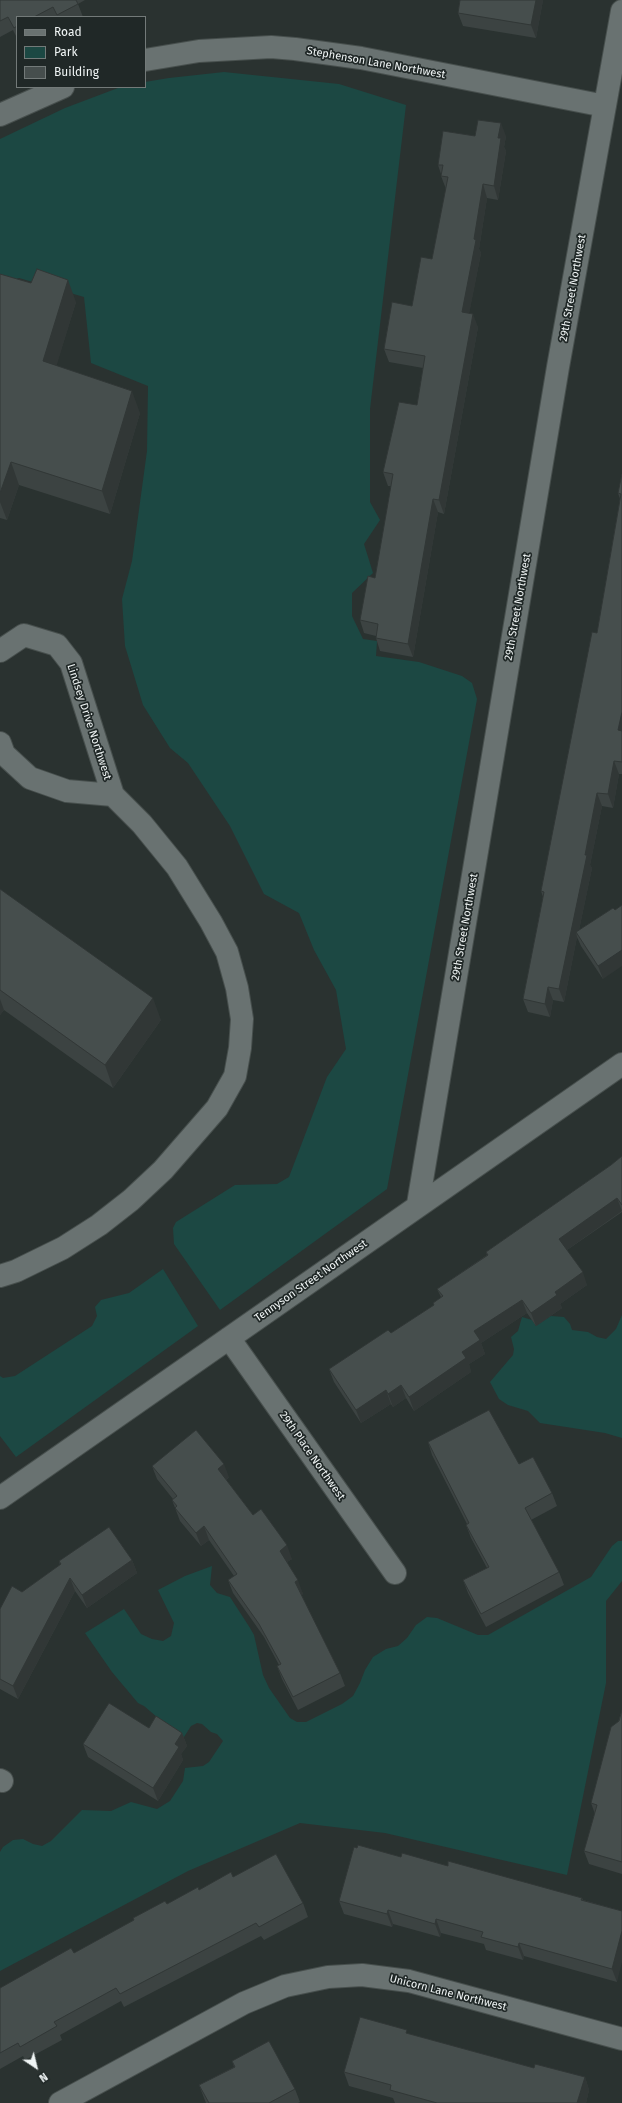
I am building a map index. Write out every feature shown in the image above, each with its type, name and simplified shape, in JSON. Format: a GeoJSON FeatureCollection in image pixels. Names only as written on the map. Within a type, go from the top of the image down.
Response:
{"type":"FeatureCollection","features":[{"type":"Feature","properties":{"kind":"street","name":"29th Street Northwest"},"geometry":{"type":"LineString","coordinates":[[418,1204],[556,383],[622,11]]}},
{"type":"Feature","properties":{"kind":"street","name":"Stephenson Lane Northwest"},"geometry":{"type":"LineString","coordinates":[[146,60],[198,51],[271,47],[295,49],[360,58],[605,106]]}},
{"type":"Feature","properties":{"kind":"street"},"geometry":{"type":"LineString","coordinates":[[0,115],[34,98],[60,88]]}},
{"type":"Feature","properties":{"kind":"street","name":"Lindsey Drive Northwest"},"geometry":{"type":"LineString","coordinates":[[0,651],[24,635],[57,645],[71,662],[113,795],[142,824],[177,867],[211,922],[227,952],[237,988],[242,1019],[240,1048],[234,1076],[217,1108],[163,1170],[131,1200],[100,1224],[63,1248],[16,1271],[0,1276]]}},
{"type":"Feature","properties":{"kind":"street","name":"Lindsey Drive Northwest"},"geometry":{"type":"LineString","coordinates":[[0,743],[4,754],[30,778],[67,791],[113,795]]}},
{"type":"Feature","properties":{"kind":"street","name":"Tennyson Street Northwest"},"geometry":{"type":"LineString","coordinates":[[0,1498],[418,1204],[622,1064]]}},
{"type":"Feature","properties":{"kind":"street","name":"29th Place Northwest"},"geometry":{"type":"LineString","coordinates":[[229,1338],[395,1573]]}},
{"type":"Feature","properties":{"kind":"street","name":"Unicorn Lane Northwest"},"geometry":{"type":"LineString","coordinates":[[60,2103],[244,2003],[284,1986],[328,1977],[362,1975],[409,1981],[622,2039]]}},
{"type":"Feature","properties":{"kind":"green space"},"geometry":{"type":"Polygon","coordinates":[[[224,72],[339,84],[406,105],[370,409],[370,502],[380,520],[364,544],[373,573],[352,593],[352,616],[363,639],[377,641],[376,656],[419,662],[462,676],[472,683],[477,699],[387,1189],[220,1310],[174,1244],[173,1228],[176,1222],[235,1185],[277,1184],[289,1177],[327,1077],[346,1049],[336,990],[314,950],[299,913],[264,894],[230,826],[188,763],[170,748],[143,705],[125,646],[122,599],[132,561],[147,451],[148,386],[91,363],[84,297],[19,278],[6,284],[0,284],[0,139],[65,108],[118,88],[146,88],[146,82],[224,72]]]}},
{"type":"Feature","properties":{"kind":"green space"},"geometry":{"type":"Polygon","coordinates":[[[163,1269],[198,1326],[16,1457],[0,1436],[0,1376],[3,1378],[15,1376],[92,1326],[97,1316],[95,1307],[101,1300],[129,1293],[163,1269]]]}},
{"type":"Feature","properties":{"kind":"green space"},"geometry":{"type":"Polygon","coordinates":[[[622,1315],[622,1438],[605,1433],[540,1423],[528,1411],[508,1405],[499,1399],[490,1382],[513,1355],[514,1349],[511,1337],[518,1331],[522,1317],[532,1320],[536,1326],[551,1316],[564,1317],[570,1324],[572,1330],[588,1332],[597,1337],[606,1339],[616,1329],[622,1315]]]}},
{"type":"Feature","properties":{"kind":"green space"},"geometry":{"type":"Polygon","coordinates":[[[618,1541],[622,1541],[622,1581],[606,1601],[606,1683],[567,1875],[385,1833],[300,1823],[188,1871],[0,1971],[0,1852],[3,1847],[13,1840],[23,1839],[33,1844],[42,1846],[51,1841],[82,1810],[111,1811],[131,1802],[157,1809],[170,1801],[183,1781],[185,1768],[203,1766],[209,1762],[223,1741],[217,1734],[211,1732],[202,1724],[197,1723],[191,1726],[184,1737],[138,1703],[112,1672],[85,1633],[124,1609],[141,1634],[152,1639],[163,1641],[171,1636],[174,1623],[158,1590],[185,1576],[212,1566],[210,1585],[217,1593],[230,1597],[250,1628],[254,1635],[263,1675],[269,1688],[290,1718],[297,1722],[306,1722],[342,1704],[353,1696],[373,1657],[386,1649],[398,1646],[407,1638],[416,1625],[427,1617],[437,1618],[478,1635],[488,1635],[591,1577],[612,1546],[618,1541]]]}},
{"type":"Feature","properties":{"kind":"building"},"geometry":{"type":"Polygon","coordinates":[[[0,0],[76,0],[78,4],[57,15],[53,7],[36,16],[16,16],[16,27],[14,28],[8,17],[0,21],[0,0]]]}},
{"type":"Feature","properties":{"kind":"building"},"geometry":{"type":"Polygon","coordinates":[[[460,0],[536,0],[531,25],[458,13],[460,0]]]}},
{"type":"Feature","properties":{"kind":"building"},"geometry":{"type":"Polygon","coordinates":[[[478,120],[501,123],[498,138],[501,138],[494,186],[483,184],[474,239],[476,240],[462,312],[473,314],[439,500],[433,499],[408,644],[376,638],[378,624],[360,620],[368,576],[375,578],[393,474],[383,472],[399,402],[417,405],[425,356],[384,349],[392,302],[412,306],[421,257],[432,259],[448,177],[441,176],[443,165],[438,165],[443,131],[475,136],[478,120]]]}},
{"type":"Feature","properties":{"kind":"building"},"geometry":{"type":"Polygon","coordinates":[[[37,269],[68,280],[43,361],[132,391],[102,491],[11,462],[0,493],[0,274],[31,283],[37,269]]]}},
{"type":"Feature","properties":{"kind":"building"},"geometry":{"type":"Polygon","coordinates":[[[622,474],[622,712],[618,730],[622,731],[622,762],[614,761],[608,794],[597,793],[585,855],[587,855],[559,989],[548,987],[545,1004],[523,999],[544,892],[541,891],[592,632],[597,633],[621,494],[618,493],[622,474]]]}},
{"type":"Feature","properties":{"kind":"building"},"geometry":{"type":"Polygon","coordinates":[[[0,889],[153,998],[105,1065],[0,990],[0,889]]]}},
{"type":"Feature","properties":{"kind":"building"},"geometry":{"type":"Polygon","coordinates":[[[622,905],[622,950],[598,966],[576,932],[613,908],[615,910],[622,905]]]}},
{"type":"Feature","properties":{"kind":"building"},"geometry":{"type":"Polygon","coordinates":[[[622,1156],[622,1205],[617,1198],[559,1239],[583,1272],[555,1292],[557,1295],[531,1313],[522,1300],[474,1331],[480,1340],[462,1352],[466,1358],[409,1397],[401,1385],[388,1394],[386,1390],[356,1410],[329,1369],[388,1330],[391,1333],[434,1305],[433,1303],[443,1296],[437,1289],[488,1255],[486,1252],[622,1156]]]}},
{"type":"Feature","properties":{"kind":"building"},"geometry":{"type":"Polygon","coordinates":[[[489,1410],[519,1464],[533,1457],[552,1493],[525,1508],[559,1572],[481,1614],[463,1580],[489,1567],[466,1525],[469,1523],[428,1442],[489,1410]]]}},
{"type":"Feature","properties":{"kind":"building"},"geometry":{"type":"Polygon","coordinates":[[[196,1430],[224,1464],[218,1469],[253,1515],[261,1509],[287,1545],[280,1551],[298,1580],[295,1582],[340,1673],[293,1697],[277,1666],[281,1664],[259,1624],[228,1580],[237,1574],[204,1526],[196,1533],[175,1508],[177,1506],[172,1500],[177,1496],[152,1466],[196,1430]]]}},
{"type":"Feature","properties":{"kind":"building"},"geometry":{"type":"Polygon","coordinates":[[[109,1527],[132,1560],[82,1595],[70,1578],[13,1686],[0,1679],[0,1609],[12,1586],[22,1592],[61,1564],[59,1561],[109,1527]]]}},
{"type":"Feature","properties":{"kind":"building"},"geometry":{"type":"Polygon","coordinates":[[[109,1703],[149,1728],[156,1716],[182,1733],[175,1744],[179,1747],[153,1788],[83,1744],[109,1703]]]}},
{"type":"Feature","properties":{"kind":"building"},"geometry":{"type":"Polygon","coordinates":[[[622,1710],[622,1862],[584,1851],[597,1805],[591,1803],[611,1727],[619,1721],[622,1710]]]}},
{"type":"Feature","properties":{"kind":"building"},"geometry":{"type":"Polygon","coordinates":[[[358,1845],[401,1857],[402,1853],[448,1866],[448,1861],[582,1898],[581,1900],[622,1911],[622,1931],[612,1969],[519,1943],[518,1947],[481,1937],[483,1932],[436,1919],[435,1924],[388,1910],[387,1914],[339,1901],[354,1847],[357,1848],[358,1845]]]}},
{"type":"Feature","properties":{"kind":"building"},"geometry":{"type":"Polygon","coordinates":[[[276,1854],[303,1903],[259,1927],[256,1923],[120,1994],[116,1988],[54,2022],[57,2026],[20,2047],[18,2043],[0,2053],[0,1988],[71,1948],[74,1953],[165,1901],[167,1904],[198,1887],[199,1890],[231,1872],[233,1877],[276,1854]]]}},
{"type":"Feature","properties":{"kind":"building"},"geometry":{"type":"Polygon","coordinates":[[[360,2017],[407,2030],[406,2033],[534,2068],[535,2064],[585,2077],[577,2103],[437,2103],[390,2090],[391,2085],[344,2072],[360,2017]]]}},
{"type":"Feature","properties":{"kind":"building"},"geometry":{"type":"Polygon","coordinates":[[[269,2041],[295,2089],[269,2103],[209,2103],[199,2085],[235,2067],[232,2061],[269,2041]]]}}]}
